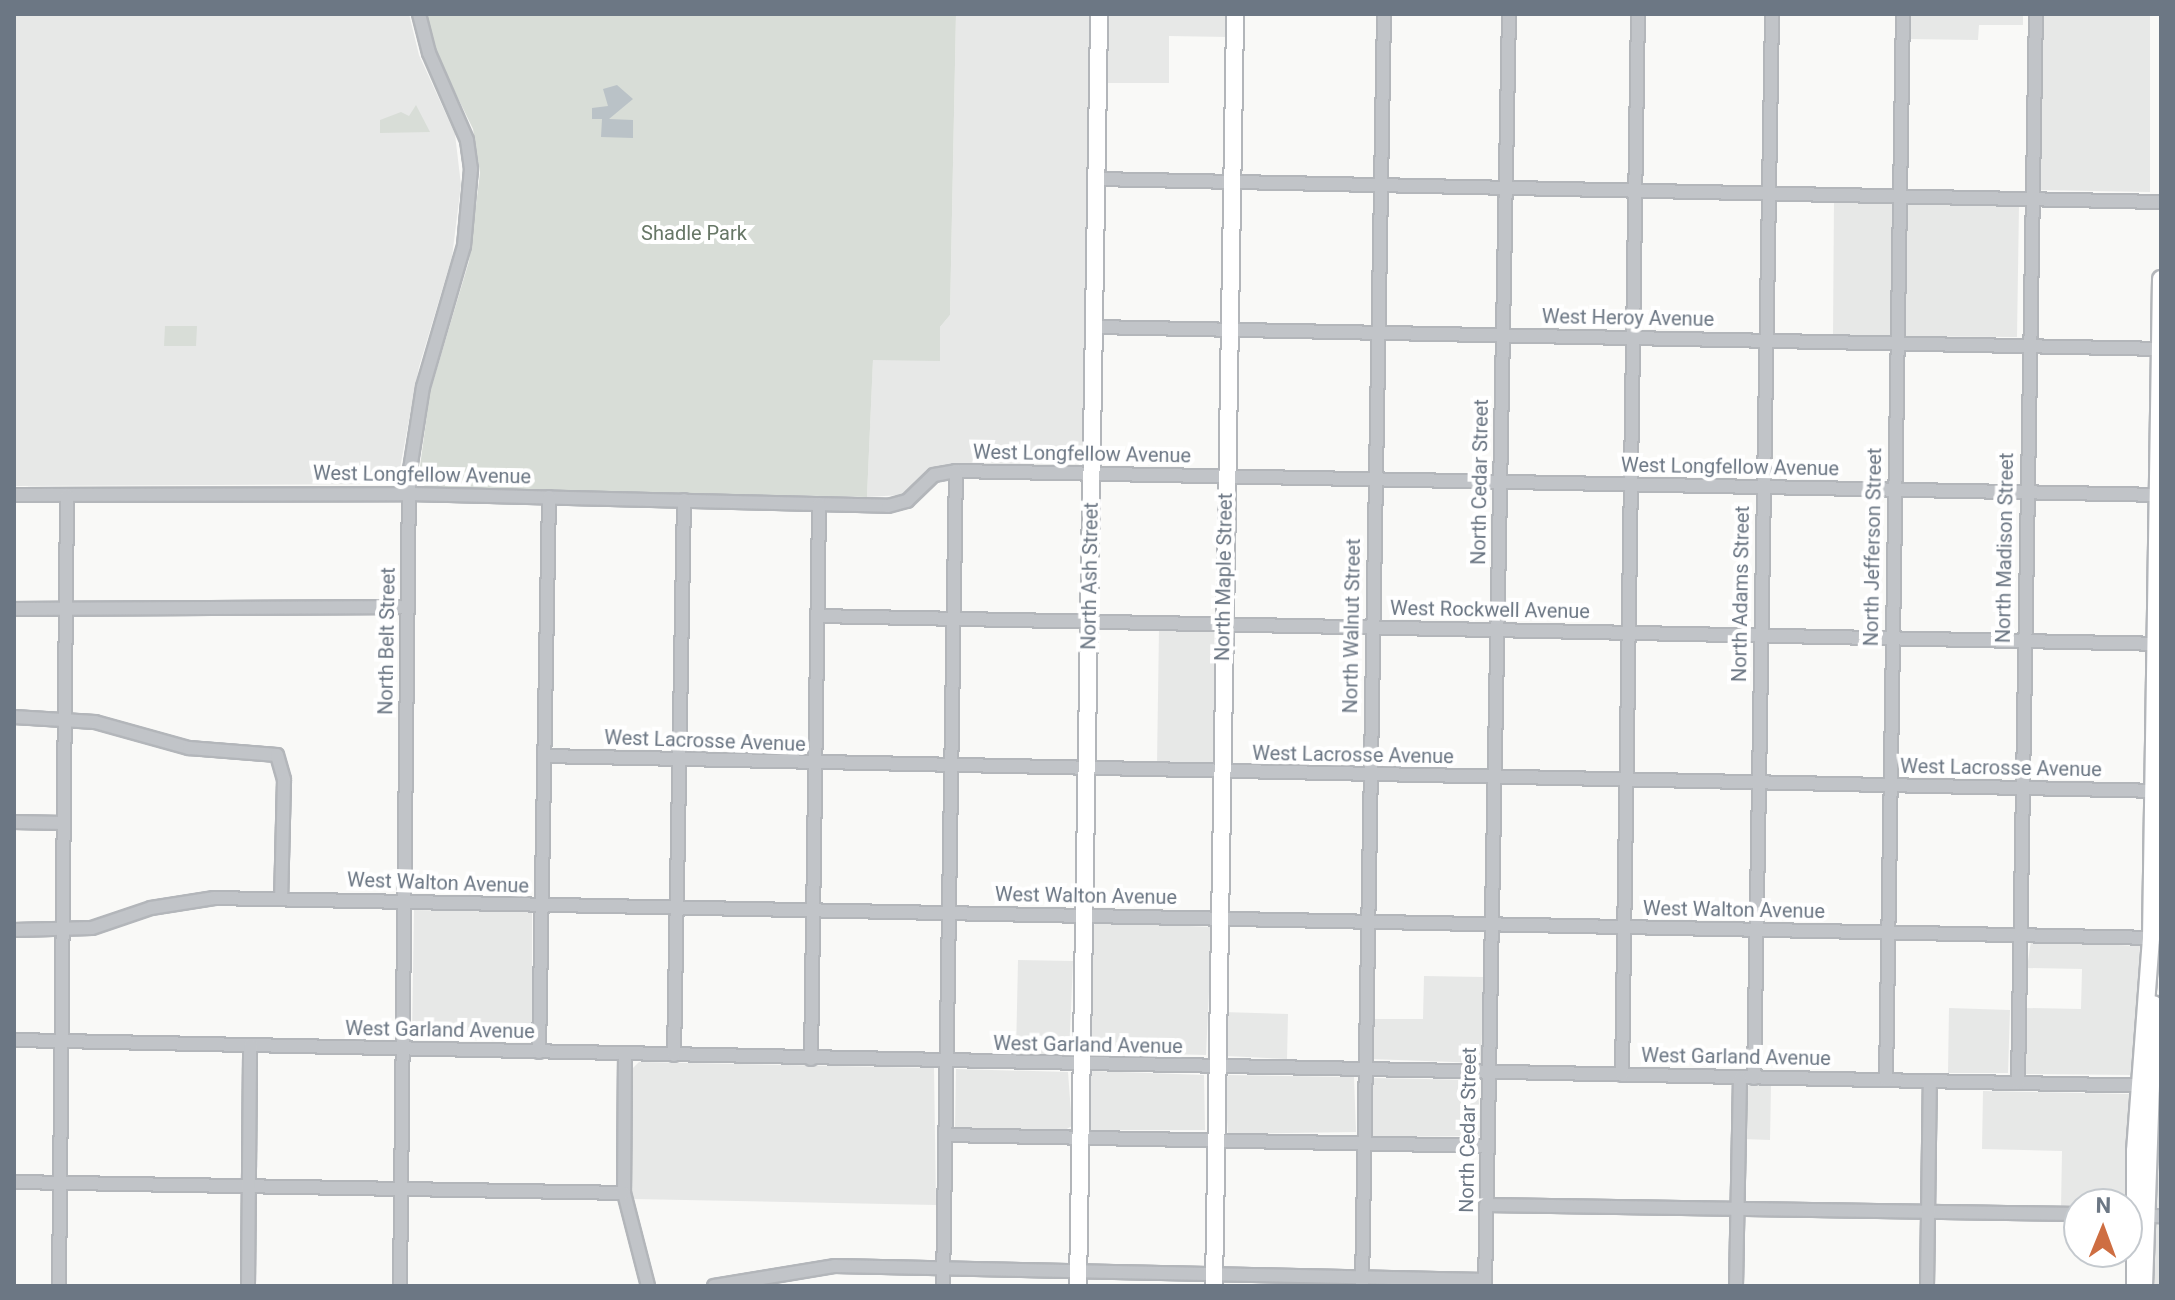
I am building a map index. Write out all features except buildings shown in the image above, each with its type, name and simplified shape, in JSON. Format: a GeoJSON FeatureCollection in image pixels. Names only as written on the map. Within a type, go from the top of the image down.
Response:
{"type":"FeatureCollection","features":[{"type":"Feature","properties":{"kind":"main road","name":"North Ash Street"},"geometry":{"type":"LineString","coordinates":[[1078,1278],[1099,14]]}},
{"type":"Feature","properties":{"kind":"main road","name":"North Maple Street"},"geometry":{"type":"LineString","coordinates":[[1214,1280],[1235,14]]}},
{"type":"Feature","properties":{"kind":"main road"},"geometry":{"type":"LineString","coordinates":[[2143,1201],[2154,1005],[2149,983],[2156,938],[2161,279]]}},
{"type":"Feature","properties":{"kind":"main road"},"geometry":{"type":"LineString","coordinates":[[2143,1250],[2144,1286]]}},
{"type":"Feature","properties":{"kind":"street","name":"North Belt Street"},"geometry":{"type":"LineString","coordinates":[[400,1286],[409,494],[415,422],[464,246],[471,169],[467,140],[429,53],[419,14]]}},
{"type":"Feature","properties":{"kind":"street","name":"North Walnut Street"},"geometry":{"type":"LineString","coordinates":[[1362,1281],[1384,14]]}},
{"type":"Feature","properties":{"kind":"street","name":"North Cedar Street"},"geometry":{"type":"LineString","coordinates":[[1485,1283],[1509,14]]}},
{"type":"Feature","properties":{"kind":"street"},"geometry":{"type":"LineString","coordinates":[[1622,1075],[1638,14]]}},
{"type":"Feature","properties":{"kind":"street","name":"North Adams Street"},"geometry":{"type":"LineString","coordinates":[[1754,1078],[1772,14]]}},
{"type":"Feature","properties":{"kind":"street","name":"North Jefferson Street"},"geometry":{"type":"LineString","coordinates":[[1886,1080],[1903,14]]}},
{"type":"Feature","properties":{"kind":"street","name":"North Madison Street"},"geometry":{"type":"LineString","coordinates":[[2018,1083],[2023,642],[2036,14]]}},
{"type":"Feature","properties":{"kind":"street"},"geometry":{"type":"LineString","coordinates":[[1097,179],[2161,202]]}},
{"type":"Feature","properties":{"kind":"street","name":"West Heroy Avenue"},"geometry":{"type":"LineString","coordinates":[[1095,327],[2160,349]]}},
{"type":"Feature","properties":{"kind":"street","name":"West Longfellow Avenue"},"geometry":{"type":"LineString","coordinates":[[14,495],[409,494],[897,505],[934,475],[956,471],[2159,495]]}},
{"type":"Feature","properties":{"kind":"street"},"geometry":{"type":"LineString","coordinates":[[943,1286],[956,471]]}},
{"type":"Feature","properties":{"kind":"street"},"geometry":{"type":"LineString","coordinates":[[59,1286],[67,495]]}},
{"type":"Feature","properties":{"kind":"street"},"geometry":{"type":"LineString","coordinates":[[539,1052],[549,497]]}},
{"type":"Feature","properties":{"kind":"street"},"geometry":{"type":"LineString","coordinates":[[674,1055],[684,500]]}},
{"type":"Feature","properties":{"kind":"street"},"geometry":{"type":"LineString","coordinates":[[811,1059],[819,504]]}},
{"type":"Feature","properties":{"kind":"street"},"geometry":{"type":"LineString","coordinates":[[14,609],[407,607]]}},
{"type":"Feature","properties":{"kind":"street","name":"West Rockwell Avenue"},"geometry":{"type":"LineString","coordinates":[[817,616],[2158,644]]}},
{"type":"Feature","properties":{"kind":"street"},"geometry":{"type":"LineString","coordinates":[[14,717],[66,718],[189,748],[266,751],[280,758],[284,780],[281,899]]}},
{"type":"Feature","properties":{"kind":"street","name":"West Lacrosse Avenue"},"geometry":{"type":"LineString","coordinates":[[544,756],[2157,791]]}},
{"type":"Feature","properties":{"kind":"street"},"geometry":{"type":"LineString","coordinates":[[14,822],[64,823]]}},
{"type":"Feature","properties":{"kind":"street","name":"West Walton Avenue"},"geometry":{"type":"LineString","coordinates":[[14,930],[92,928],[184,901],[281,899],[2156,938]]}},
{"type":"Feature","properties":{"kind":"street","name":"West Garland Avenue"},"geometry":{"type":"LineString","coordinates":[[14,1040],[2151,1086]]}},
{"type":"Feature","properties":{"kind":"street"},"geometry":{"type":"LineString","coordinates":[[248,1286],[250,1045]]}},
{"type":"Feature","properties":{"kind":"street"},"geometry":{"type":"LineString","coordinates":[[625,1054],[624,1193],[648,1286]]}},
{"type":"Feature","properties":{"kind":"street"},"geometry":{"type":"LineString","coordinates":[[1736,1286],[1740,1078]]}},
{"type":"Feature","properties":{"kind":"street"},"geometry":{"type":"LineString","coordinates":[[1927,1286],[1930,1081]]}},
{"type":"Feature","properties":{"kind":"street"},"geometry":{"type":"LineString","coordinates":[[945,1135],[1487,1146]]}},
{"type":"Feature","properties":{"kind":"street"},"geometry":{"type":"LineString","coordinates":[[14,1182],[624,1193]]}},
{"type":"Feature","properties":{"kind":"street"},"geometry":{"type":"LineString","coordinates":[[1486,1205],[2063,1214]]}},
{"type":"Feature","properties":{"kind":"street"},"geometry":{"type":"LineString","coordinates":[[714,1286],[810,1268],[943,1267],[1078,1278],[1485,1283]]}},
{"type":"Feature","properties":{"kind":"shaded area"},"geometry":{"type":"Polygon","coordinates":[[[14,14],[409,14],[419,55],[455,134],[461,185],[452,257],[419,367],[397,484],[14,486],[14,14]]]}},
{"type":"Feature","properties":{"kind":"shaded area"},"geometry":{"type":"Polygon","coordinates":[[[956,14],[1090,14],[1083,459],[1078,466],[947,464],[926,473],[901,495],[867,497],[873,359],[940,327],[950,315],[956,14]]]}},
{"type":"Feature","properties":{"kind":"shaded area"},"geometry":{"type":"Polygon","coordinates":[[[1107,14],[1228,14],[1228,37],[1169,36],[1169,83],[1106,83],[1107,14]]]}},
{"type":"Feature","properties":{"kind":"shaded area"},"geometry":{"type":"Polygon","coordinates":[[[1906,14],[2023,14],[2023,25],[1979,25],[1978,40],[1906,39],[1906,14]]]}},
{"type":"Feature","properties":{"kind":"shaded area"},"geometry":{"type":"Polygon","coordinates":[[[2041,14],[2150,15],[2150,192],[2038,190],[2041,14]]]}},
{"type":"Feature","properties":{"kind":"shaded area"},"geometry":{"type":"Polygon","coordinates":[[[617,85],[633,99],[609,119],[633,120],[633,138],[601,137],[602,119],[592,119],[592,108],[608,106],[603,89],[617,85]]]}},
{"type":"Feature","properties":{"kind":"shaded area"},"geometry":{"type":"Polygon","coordinates":[[[1834,200],[2019,205],[2017,337],[1833,336],[1834,200]]]}},
{"type":"Feature","properties":{"kind":"shaded area"},"geometry":{"type":"Polygon","coordinates":[[[1159,629],[1212,630],[1217,635],[1215,759],[1210,765],[1157,764],[1159,629]]]}},
{"type":"Feature","properties":{"kind":"shaded area"},"geometry":{"type":"Polygon","coordinates":[[[414,910],[532,912],[532,1040],[412,1037],[414,910]]]}},
{"type":"Feature","properties":{"kind":"shaded area"},"geometry":{"type":"Polygon","coordinates":[[[1097,922],[1212,927],[1206,1055],[1089,1052],[1091,928],[1097,922]]]}},
{"type":"Feature","properties":{"kind":"shaded area"},"geometry":{"type":"Polygon","coordinates":[[[2031,941],[2140,946],[2133,1075],[2026,1074],[2026,1008],[2081,1009],[2082,969],[2027,968],[2031,941]]]}},
{"type":"Feature","properties":{"kind":"shaded area"},"geometry":{"type":"Polygon","coordinates":[[[1018,960],[1073,961],[1069,1054],[1016,1054],[1018,960]]]}},
{"type":"Feature","properties":{"kind":"shaded area"},"geometry":{"type":"Polygon","coordinates":[[[1424,976],[1484,977],[1481,1063],[1370,1059],[1371,1019],[1423,1019],[1424,976]]]}},
{"type":"Feature","properties":{"kind":"shaded area"},"geometry":{"type":"Polygon","coordinates":[[[1949,1008],[2010,1010],[2008,1073],[1948,1073],[1949,1008]]]}},
{"type":"Feature","properties":{"kind":"shaded area"},"geometry":{"type":"Polygon","coordinates":[[[1223,1012],[1288,1014],[1287,1059],[1227,1056],[1223,1012]]]}},
{"type":"Feature","properties":{"kind":"shaded area"},"geometry":{"type":"Polygon","coordinates":[[[639,1062],[934,1068],[936,1205],[632,1199],[631,1070],[639,1062]]]}},
{"type":"Feature","properties":{"kind":"shaded area"},"geometry":{"type":"Polygon","coordinates":[[[956,1069],[1068,1072],[1072,1126],[1063,1131],[955,1128],[956,1069]]]}},
{"type":"Feature","properties":{"kind":"shaded area"},"geometry":{"type":"Polygon","coordinates":[[[1089,1073],[1204,1075],[1205,1130],[1091,1130],[1089,1073]]]}},
{"type":"Feature","properties":{"kind":"shaded area"},"geometry":{"type":"Polygon","coordinates":[[[1229,1075],[1354,1077],[1356,1132],[1228,1134],[1224,1080],[1229,1075]]]}},
{"type":"Feature","properties":{"kind":"shaded area"},"geometry":{"type":"Polygon","coordinates":[[[1372,1078],[1478,1080],[1480,1136],[1375,1137],[1370,1134],[1372,1078]]]}},
{"type":"Feature","properties":{"kind":"shaded area"},"geometry":{"type":"Polygon","coordinates":[[[1771,1085],[1770,1140],[1742,1139],[1744,1086],[1771,1085]]]}},
{"type":"Feature","properties":{"kind":"shaded area"},"geometry":{"type":"Polygon","coordinates":[[[1983,1091],[2129,1094],[2127,1188],[2063,1188],[2061,1208],[2062,1151],[1982,1149],[1983,1091]]]}},
{"type":"Feature","properties":{"kind":"shaded area"},"geometry":{"type":"Polygon","coordinates":[[[2161,1094],[2161,1209],[2154,1207],[2157,1098],[2161,1094]]]}},
{"type":"Feature","properties":{"kind":"shaded area"},"geometry":{"type":"Polygon","coordinates":[[[2161,1222],[2161,1286],[2149,1286],[2154,1224],[2161,1222]]]}},
{"type":"Feature","properties":{"kind":"green space","name":"Shadle Park"},"geometry":{"type":"Polygon","coordinates":[[[427,14],[956,14],[950,315],[940,327],[940,361],[873,360],[867,497],[428,488],[418,481],[430,392],[469,261],[480,173],[473,129],[439,59],[427,14]]]}},
{"type":"Feature","properties":{"kind":"green space"},"geometry":{"type":"Polygon","coordinates":[[[416,105],[430,132],[380,133],[380,120],[401,112],[409,116],[416,105]]]}},
{"type":"Feature","properties":{"kind":"green space"},"geometry":{"type":"Polygon","coordinates":[[[165,326],[197,326],[196,346],[164,346],[165,326]]]}}]}
